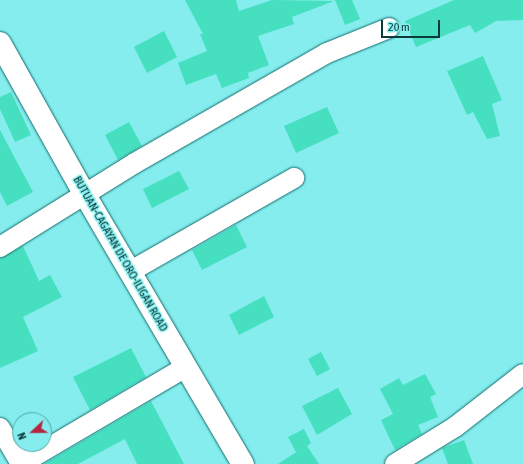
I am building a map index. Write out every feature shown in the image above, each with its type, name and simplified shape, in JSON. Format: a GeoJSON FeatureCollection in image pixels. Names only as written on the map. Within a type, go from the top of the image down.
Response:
{"type":"FeatureCollection","features":[{"type":"Feature","properties":{"kind":"highway","name":"BUTUAN-CAGAYAN DE ORO-ILIGAN ROAD"},"geometry":{"type":"LineString","coordinates":[[0,43],[85,195],[243,464]]}},
{"type":"Feature","properties":{"kind":"street"},"geometry":{"type":"LineString","coordinates":[[0,247],[135,163],[327,53],[389,28]]}},
{"type":"Feature","properties":{"kind":"street"},"geometry":{"type":"LineString","coordinates":[[131,271],[294,178]]}},
{"type":"Feature","properties":{"kind":"street"},"geometry":{"type":"LineString","coordinates":[[0,428],[21,464],[186,367]]}},
{"type":"Feature","properties":{"kind":"street"},"geometry":{"type":"LineString","coordinates":[[395,464],[455,427],[523,374]]}},
{"type":"Feature","properties":{"kind":"building"},"geometry":{"type":"Polygon","coordinates":[[[185,0],[236,0],[239,11],[272,0],[334,1],[292,17],[294,24],[258,36],[269,65],[248,73],[249,78],[222,88],[216,74],[186,85],[178,63],[207,51],[200,34],[203,34],[185,0]]]}},
{"type":"Feature","properties":{"kind":"building"},"geometry":{"type":"Polygon","coordinates":[[[335,0],[352,0],[360,19],[345,25],[335,0]]]}},
{"type":"Feature","properties":{"kind":"building"},"geometry":{"type":"Polygon","coordinates":[[[454,0],[523,0],[523,20],[496,21],[475,33],[470,25],[416,47],[405,21],[454,0]]]}},
{"type":"Feature","properties":{"kind":"building"},"geometry":{"type":"Polygon","coordinates":[[[164,31],[177,57],[147,73],[134,47],[164,31]]]}},
{"type":"Feature","properties":{"kind":"building"},"geometry":{"type":"Polygon","coordinates":[[[483,56],[502,100],[492,104],[500,136],[487,139],[473,112],[467,115],[447,71],[483,56]]]}},
{"type":"Feature","properties":{"kind":"building"},"geometry":{"type":"Polygon","coordinates":[[[11,92],[31,135],[15,142],[0,109],[0,97],[11,92]]]}},
{"type":"Feature","properties":{"kind":"building"},"geometry":{"type":"Polygon","coordinates":[[[327,107],[339,133],[296,153],[284,126],[327,107]]]}},
{"type":"Feature","properties":{"kind":"building"},"geometry":{"type":"Polygon","coordinates":[[[129,122],[142,146],[118,160],[105,135],[129,122]]]}},
{"type":"Feature","properties":{"kind":"building"},"geometry":{"type":"Polygon","coordinates":[[[0,130],[33,192],[7,206],[0,192],[0,130]]]}},
{"type":"Feature","properties":{"kind":"building"},"geometry":{"type":"Polygon","coordinates":[[[179,171],[189,189],[152,208],[143,189],[179,171]]]}},
{"type":"Feature","properties":{"kind":"building"},"geometry":{"type":"Polygon","coordinates":[[[236,225],[247,247],[202,270],[192,250],[236,225]]]}},
{"type":"Feature","properties":{"kind":"building"},"geometry":{"type":"Polygon","coordinates":[[[23,246],[39,281],[50,275],[62,297],[23,317],[38,351],[0,368],[0,258],[23,246]]]}},
{"type":"Feature","properties":{"kind":"building"},"geometry":{"type":"Polygon","coordinates":[[[264,296],[274,317],[239,335],[229,315],[264,296]]]}},
{"type":"Feature","properties":{"kind":"building"},"geometry":{"type":"Polygon","coordinates":[[[131,348],[146,377],[90,410],[73,377],[131,348]]]}},
{"type":"Feature","properties":{"kind":"building"},"geometry":{"type":"Polygon","coordinates":[[[321,352],[330,369],[317,376],[308,359],[321,352]]]}},
{"type":"Feature","properties":{"kind":"building"},"geometry":{"type":"Polygon","coordinates":[[[425,374],[436,394],[430,397],[438,417],[418,425],[422,434],[395,450],[381,420],[393,414],[380,389],[399,378],[403,385],[425,374]]]}},
{"type":"Feature","properties":{"kind":"building"},"geometry":{"type":"Polygon","coordinates":[[[338,388],[352,414],[317,435],[302,406],[338,388]]]}},
{"type":"Feature","properties":{"kind":"building"},"geometry":{"type":"Polygon","coordinates":[[[151,401],[184,464],[137,464],[125,439],[78,464],[44,464],[151,401]]]}},
{"type":"Feature","properties":{"kind":"building"},"geometry":{"type":"Polygon","coordinates":[[[304,429],[311,443],[307,446],[319,464],[278,464],[301,449],[296,452],[288,437],[304,429]]]}},
{"type":"Feature","properties":{"kind":"building"},"geometry":{"type":"Polygon","coordinates":[[[464,440],[473,464],[448,464],[442,448],[464,440]]]}}]}
